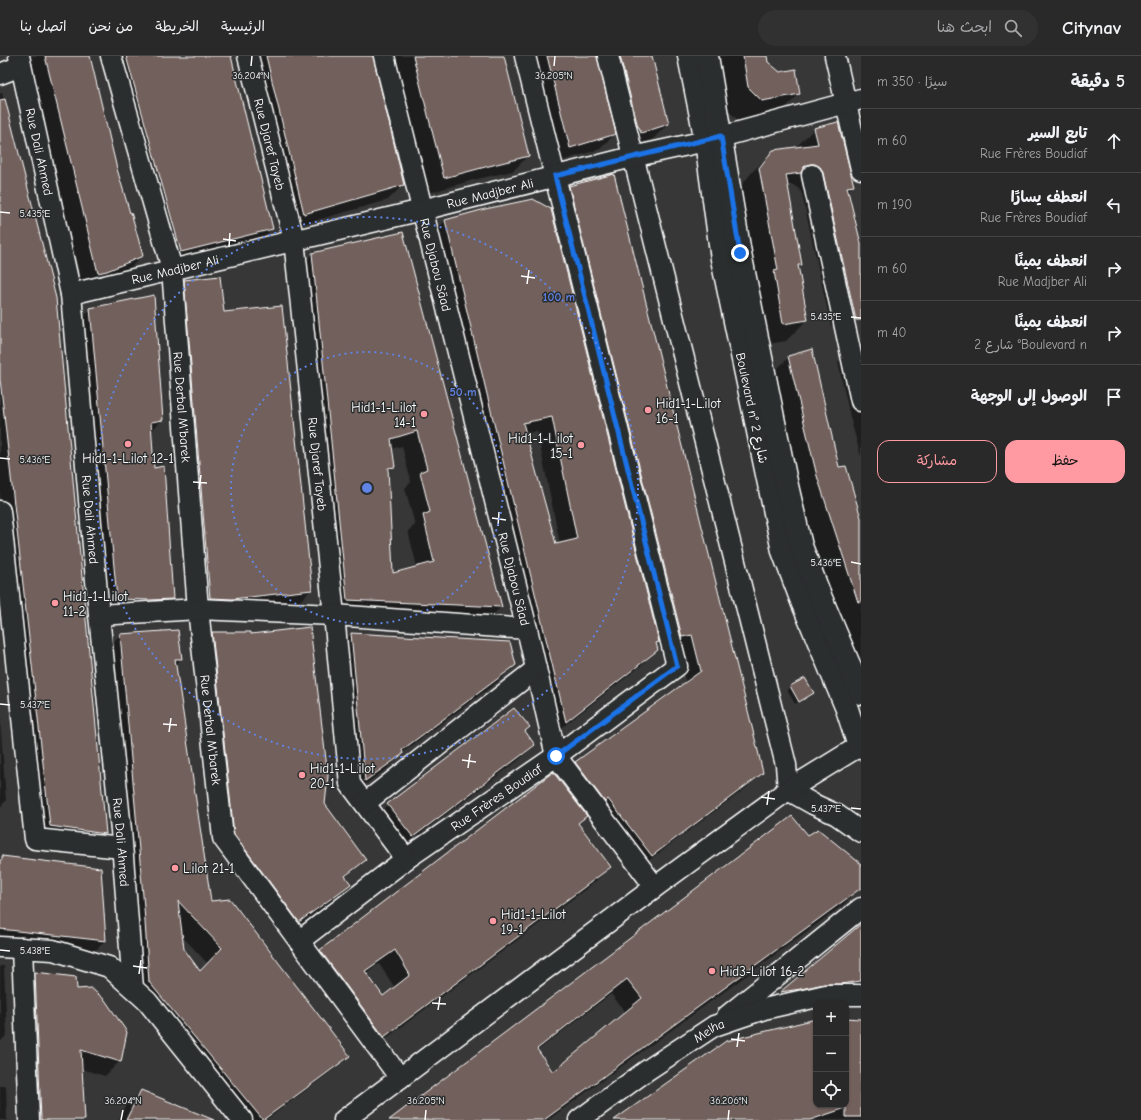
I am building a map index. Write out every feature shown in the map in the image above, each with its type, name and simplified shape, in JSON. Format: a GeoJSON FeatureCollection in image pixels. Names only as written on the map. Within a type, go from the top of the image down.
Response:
{"type":"FeatureCollection","features":[{"type":"Feature","properties":{"kind":"main road","name":"Boulevard n° شارع 2"},"geometry":{"type":"LineString","coordinates":[[689,56],[713,138],[740,253],[785,477],[801,546],[861,693]]}},
{"type":"Feature","properties":{"kind":"main road","name":"Boulevard n° شارع 2"},"geometry":{"type":"LineString","coordinates":[[707,56],[722,259],[783,551],[803,604],[848,710],[860,746]]}},
{"type":"Feature","properties":{"kind":"street","name":"Rue Derbal M'barek"},"geometry":{"type":"LineString","coordinates":[[111,56],[172,269],[198,609],[223,838],[298,940]]}},
{"type":"Feature","properties":{"kind":"street","name":"Rue Djaref Tayeb"},"geometry":{"type":"LineString","coordinates":[[248,56],[294,240],[334,615],[350,784],[406,859]]}},
{"type":"Feature","properties":{"kind":"street","name":"Rue Djabou Säad"},"geometry":{"type":"LineString","coordinates":[[384,56],[527,629],[556,756],[655,887]]}},
{"type":"Feature","properties":{"kind":"street","name":"Rue Frères Boudiaf"},"geometry":{"type":"LineString","coordinates":[[298,940],[406,859],[556,756],[677,666],[525,56]]}},
{"type":"Feature","properties":{"kind":"street"},"geometry":{"type":"LineString","coordinates":[[608,56],[632,157],[786,765],[788,790]]}},
{"type":"Feature","properties":{"kind":"street"},"geometry":{"type":"LineString","coordinates":[[835,56],[853,101],[861,169]]}},
{"type":"Feature","properties":{"kind":"street"},"geometry":{"type":"LineString","coordinates":[[0,74],[20,61]]}},
{"type":"Feature","properties":{"kind":"street","name":"Rue Dali Ahmed"},"geometry":{"type":"LineString","coordinates":[[20,61],[71,294],[98,615],[122,848],[133,988]]}},
{"type":"Feature","properties":{"kind":"street","name":"Rue Madjber Ali"},"geometry":{"type":"LineString","coordinates":[[71,294],[422,210],[713,138],[853,101]]}},
{"type":"Feature","properties":{"kind":"street"},"geometry":{"type":"LineString","coordinates":[[812,175],[861,401]]}},
{"type":"Feature","properties":{"kind":"street"},"geometry":{"type":"LineString","coordinates":[[0,511],[36,839],[122,848]]}},
{"type":"Feature","properties":{"kind":"street"},"geometry":{"type":"LineString","coordinates":[[98,615],[198,609],[334,615],[527,629]]}},
{"type":"Feature","properties":{"kind":"street"},"geometry":{"type":"LineString","coordinates":[[364,803],[536,669]]}},
{"type":"Feature","properties":{"kind":"street"},"geometry":{"type":"LineString","coordinates":[[344,1120],[655,887],[788,790],[860,746]]}},
{"type":"Feature","properties":{"kind":"street"},"geometry":{"type":"LineString","coordinates":[[788,790],[812,804],[837,815],[861,832]]}},
{"type":"Feature","properties":{"kind":"street"},"geometry":{"type":"LineString","coordinates":[[714,1026],[861,908]]}},
{"type":"Feature","properties":{"kind":"street"},"geometry":{"type":"LineString","coordinates":[[298,940],[400,1078]]}},
{"type":"Feature","properties":{"kind":"street"},"geometry":{"type":"LineString","coordinates":[[0,947],[54,950],[109,967],[147,1001],[242,1120]]}},
{"type":"Feature","properties":{"kind":"street"},"geometry":{"type":"LineString","coordinates":[[22,948],[29,1120]]}},
{"type":"Feature","properties":{"kind":"street","name":"Melha"},"geometry":{"type":"LineString","coordinates":[[579,1120],[646,1071],[714,1026],[764,1009],[826,995],[861,995]]}},
{"type":"Feature","properties":{"kind":"building"},"geometry":{"type":"Polygon","coordinates":[[[45,56],[90,56],[117,169],[143,256],[107,271],[98,273],[45,56]]]}},
{"type":"Feature","properties":{"kind":"building"},"geometry":{"type":"Polygon","coordinates":[[[126,56],[231,56],[273,229],[181,252],[126,56]]]}},
{"type":"Feature","properties":{"kind":"building"},"geometry":{"type":"Polygon","coordinates":[[[266,56],[373,56],[404,185],[304,214],[266,56]]]}},
{"type":"Feature","properties":{"kind":"building"},"geometry":{"type":"Polygon","coordinates":[[[413,56],[504,56],[529,156],[444,178],[413,56]]]}},
{"type":"Feature","properties":{"kind":"building"},"geometry":{"type":"Polygon","coordinates":[[[547,56],[597,56],[616,134],[570,148],[547,56]]]}},
{"type":"Feature","properties":{"kind":"building"},"geometry":{"type":"Polygon","coordinates":[[[620,56],[652,56],[669,124],[641,133],[638,127],[620,56]]]}},
{"type":"Feature","properties":{"kind":"building"},"geometry":{"type":"Polygon","coordinates":[[[743,56],[767,56],[768,62],[780,72],[796,69],[800,94],[762,101],[748,87],[743,56]]]}},
{"type":"Feature","properties":{"kind":"building","name":"Hid1-1-L.ilot 11-2"},"geometry":{"type":"Polygon","coordinates":[[[5,99],[56,298],[106,834],[50,826],[0,379],[0,100],[5,99]]]}},
{"type":"Feature","properties":{"kind":"building"},"geometry":{"type":"Polygon","coordinates":[[[838,122],[854,186],[847,187],[861,244],[861,320],[856,320],[823,173],[820,167],[815,164],[810,164],[804,167],[801,173],[786,175],[802,265],[798,265],[808,320],[783,324],[774,271],[778,270],[759,168],[773,150],[818,144],[814,128],[838,122]]]}},
{"type":"Feature","properties":{"kind":"building","name":"Hid1-1-L.ilot 16-1"},"geometry":{"type":"Polygon","coordinates":[[[614,174],[763,773],[652,856],[608,799],[605,802],[575,762],[701,671],[692,635],[682,637],[569,186],[614,174]]]}},
{"type":"Feature","properties":{"kind":"building","name":"Hid1-1-L.ilot 15-1"},"geometry":{"type":"Polygon","coordinates":[[[533,199],[551,209],[659,642],[656,643],[658,650],[566,722],[445,220],[485,209],[533,199]],[[552,417],[523,423],[556,544],[577,539],[552,417]]]}},
{"type":"Feature","properties":{"kind":"building","name":"Hid1-1-L.ilot 14-1"},"geometry":{"type":"Polygon","coordinates":[[[403,232],[502,607],[347,600],[312,253],[403,232]],[[417,431],[391,439],[395,467],[388,468],[393,573],[434,562],[423,515],[430,512],[420,472],[427,469],[417,431]]]}},
{"type":"Feature","properties":{"kind":"building"},"geometry":{"type":"Polygon","coordinates":[[[220,276],[224,312],[282,306],[312,590],[232,599],[210,598],[184,280],[220,276]]]}},
{"type":"Feature","properties":{"kind":"building","name":"Hid1-1-L.ilot 12-1"},"geometry":{"type":"Polygon","coordinates":[[[154,295],[163,420],[151,422],[154,468],[164,466],[173,599],[117,599],[90,308],[154,295]]]}},
{"type":"Feature","properties":{"kind":"building"},"geometry":{"type":"Polygon","coordinates":[[[812,349],[839,467],[846,466],[861,518],[861,602],[858,602],[817,476],[788,356],[812,349]]]}},
{"type":"Feature","properties":{"kind":"building","name":"Hid1-1-L.ilot 20-1"},"geometry":{"type":"Polygon","coordinates":[[[310,627],[328,776],[325,804],[366,860],[345,876],[351,884],[299,922],[234,834],[212,632],[251,632],[251,634],[310,627]]]}},
{"type":"Feature","properties":{"kind":"building","name":"L.ilot 21-1"},"geometry":{"type":"Polygon","coordinates":[[[178,630],[182,659],[175,659],[211,901],[230,899],[350,1056],[263,1120],[149,982],[144,907],[120,634],[178,630]],[[178,901],[184,949],[200,971],[222,948],[178,901]]]}},
{"type":"Feature","properties":{"kind":"building"},"geometry":{"type":"Polygon","coordinates":[[[351,633],[510,642],[516,665],[402,750],[403,754],[365,781],[351,633]]]}},
{"type":"Feature","properties":{"kind":"building"},"geometry":{"type":"Polygon","coordinates":[[[805,678],[814,693],[799,702],[790,686],[805,678]]]}},
{"type":"Feature","properties":{"kind":"building"},"geometry":{"type":"Polygon","coordinates":[[[514,708],[530,727],[525,731],[535,745],[413,837],[387,804],[514,708]]]}},
{"type":"Feature","properties":{"kind":"building","name":"Hid1-1-L.ilot 19-1"},"geometry":{"type":"Polygon","coordinates":[[[553,772],[587,816],[578,823],[611,867],[384,1037],[320,950],[553,772]],[[395,950],[365,971],[383,996],[410,975],[395,950]]]}},
{"type":"Feature","properties":{"kind":"building"},"geometry":{"type":"Polygon","coordinates":[[[792,816],[808,835],[818,829],[861,864],[861,888],[544,1120],[389,1120],[792,816]],[[627,979],[537,1049],[553,1072],[642,998],[627,979]]]}},
{"type":"Feature","properties":{"kind":"building"},"geometry":{"type":"Polygon","coordinates":[[[2,856],[101,868],[106,941],[0,929],[0,860],[2,860],[2,856]]]}},
{"type":"Feature","properties":{"kind":"building"},"geometry":{"type":"Polygon","coordinates":[[[861,924],[861,981],[841,984],[824,984],[780,992],[861,924]]]}},
{"type":"Feature","properties":{"kind":"building"},"geometry":{"type":"Polygon","coordinates":[[[35,972],[76,977],[77,989],[91,988],[105,1000],[127,1032],[121,1062],[81,1050],[85,1120],[41,1120],[35,972]]]}},
{"type":"Feature","properties":{"kind":"building"},"geometry":{"type":"Polygon","coordinates":[[[849,1018],[861,1019],[861,1117],[846,1117],[846,1108],[849,1108],[849,1018]]]}},
{"type":"Feature","properties":{"kind":"building"},"geometry":{"type":"Polygon","coordinates":[[[813,1020],[813,1108],[846,1108],[810,1120],[614,1120],[726,1041],[813,1020]]]}},
{"type":"Feature","properties":{"kind":"building"},"geometry":{"type":"Polygon","coordinates":[[[141,1090],[214,1120],[126,1120],[141,1090]]]}},
{"type":"Feature","properties":{"kind":"place","name":"Hid1-1-L.ilot 16-1"},"geometry":{"type":"Point","coordinates":[648,410]}},
{"type":"Feature","properties":{"kind":"place","name":"Hid1-1-L.ilot 14-1"},"geometry":{"type":"Point","coordinates":[424,414]}},
{"type":"Feature","properties":{"kind":"place","name":"Hid1-1-L.ilot 12-1"},"geometry":{"type":"Point","coordinates":[128,444]}},
{"type":"Feature","properties":{"kind":"place","name":"Hid1-1-L.ilot 15-1"},"geometry":{"type":"Point","coordinates":[581,445]}},
{"type":"Feature","properties":{"kind":"place","name":"Hid1-1-L.ilot 11-2"},"geometry":{"type":"Point","coordinates":[55,603]}},
{"type":"Feature","properties":{"kind":"place","name":"Hid1-1-L.ilot 20-1"},"geometry":{"type":"Point","coordinates":[302,775]}},
{"type":"Feature","properties":{"kind":"place","name":"L.ilot 21-1"},"geometry":{"type":"Point","coordinates":[175,868]}},
{"type":"Feature","properties":{"kind":"place","name":"Hid1-1-L.ilot 19-1"},"geometry":{"type":"Point","coordinates":[493,921]}},
{"type":"Feature","properties":{"kind":"place","name":"Hid3-L.ilot 16-2"},"geometry":{"type":"Point","coordinates":[712,971]}},
{"type":"Feature","properties":{"kind":"route"},"geometry":{"type":"LineString","coordinates":[[556,756],[677,666],[555,176],[706,141],[721,136],[740,253]]}}]}
